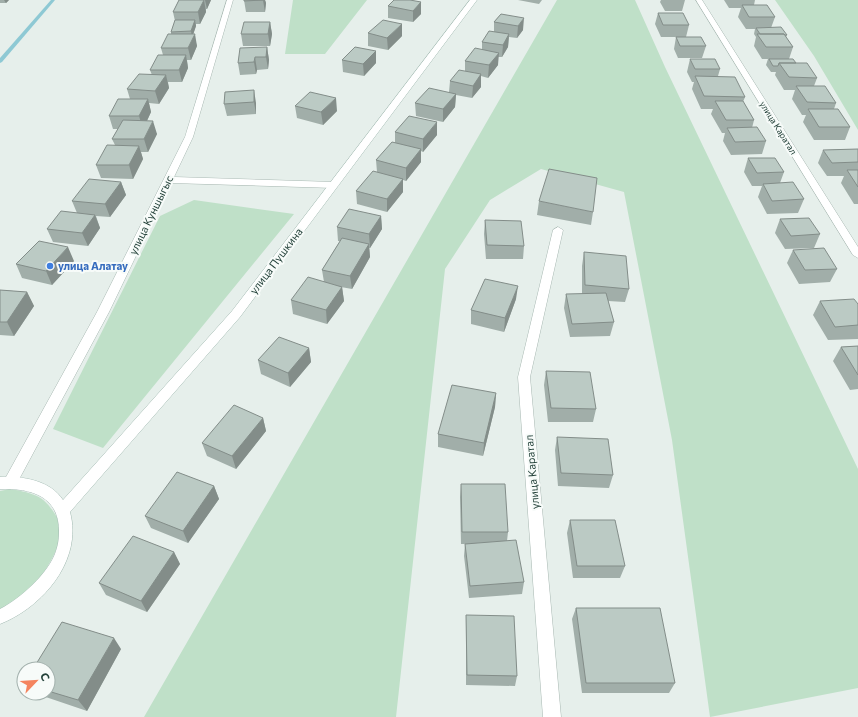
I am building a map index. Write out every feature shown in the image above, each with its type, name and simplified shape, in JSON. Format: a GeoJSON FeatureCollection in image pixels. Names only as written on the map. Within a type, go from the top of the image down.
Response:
{"type":"FeatureCollection","features":[{"type":"Feature","properties":{"kind":"street","name":"улица Куншыгыс"},"geometry":{"type":"LineString","coordinates":[[6,482],[103,312],[189,137],[230,0]]}},
{"type":"Feature","properties":{"kind":"street","name":"улица Пушкина"},"geometry":{"type":"LineString","coordinates":[[63,510],[236,314],[474,0]]}},
{"type":"Feature","properties":{"kind":"street","name":"улица Каратал"},"geometry":{"type":"LineString","coordinates":[[699,0],[858,255]]}},
{"type":"Feature","properties":{"kind":"street"},"geometry":{"type":"LineString","coordinates":[[168,180],[334,185]]}},
{"type":"Feature","properties":{"kind":"street","name":"улица Каратал"},"geometry":{"type":"LineString","coordinates":[[552,717],[524,377],[558,230]]}},
{"type":"Feature","properties":{"kind":"street"},"geometry":{"type":"LineString","coordinates":[[0,618],[30,598],[50,576],[64,552],[67,529],[63,510],[52,495],[34,485],[6,482]]}},
{"type":"Feature","properties":{"kind":"green space"},"geometry":{"type":"Polygon","coordinates":[[[293,0],[367,0],[325,54],[285,54],[293,0]]]}},
{"type":"Feature","properties":{"kind":"green space"},"geometry":{"type":"Polygon","coordinates":[[[557,0],[635,0],[665,67],[858,469],[858,688],[710,717],[672,440],[624,192],[541,169],[490,200],[445,269],[396,717],[144,717],[557,0]]]}},
{"type":"Feature","properties":{"kind":"green space"},"geometry":{"type":"Polygon","coordinates":[[[775,0],[858,0],[858,130],[814,56],[775,0]]]}},
{"type":"Feature","properties":{"kind":"green space"},"geometry":{"type":"Polygon","coordinates":[[[194,200],[294,214],[103,448],[53,429],[160,216],[194,200]]]}},
{"type":"Feature","properties":{"kind":"green space"},"geometry":{"type":"Polygon","coordinates":[[[10,489],[22,491],[44,500],[49,505],[65,530],[41,577],[24,594],[0,610],[0,491],[10,489]]]}},
{"type":"Feature","properties":{"kind":"building"},"geometry":{"type":"Polygon","coordinates":[[[179,0],[204,0],[198,12],[173,12],[179,0]]]}},
{"type":"Feature","properties":{"kind":"building"},"geometry":{"type":"Polygon","coordinates":[[[394,0],[421,2],[413,11],[388,6],[394,0]]]}},
{"type":"Feature","properties":{"kind":"building"},"geometry":{"type":"Polygon","coordinates":[[[742,5],[767,5],[775,17],[749,17],[742,5]]]}},
{"type":"Feature","properties":{"kind":"building"},"geometry":{"type":"Polygon","coordinates":[[[658,13],[683,13],[689,25],[663,25],[658,13]]]}},
{"type":"Feature","properties":{"kind":"building"},"geometry":{"type":"Polygon","coordinates":[[[501,14],[524,18],[518,26],[494,22],[501,14]]]}},
{"type":"Feature","properties":{"kind":"building"},"geometry":{"type":"Polygon","coordinates":[[[175,20],[195,20],[191,31],[171,32],[175,20]]]}},
{"type":"Feature","properties":{"kind":"building"},"geometry":{"type":"Polygon","coordinates":[[[383,20],[402,24],[387,38],[368,33],[383,20]]]}},
{"type":"Feature","properties":{"kind":"building"},"geometry":{"type":"Polygon","coordinates":[[[244,22],[270,22],[268,34],[241,34],[244,22]]]}},
{"type":"Feature","properties":{"kind":"building"},"geometry":{"type":"Polygon","coordinates":[[[781,27],[787,35],[760,34],[756,28],[781,27]]]}},
{"type":"Feature","properties":{"kind":"building"},"geometry":{"type":"Polygon","coordinates":[[[489,31],[509,34],[503,45],[482,42],[489,31]]]}},
{"type":"Feature","properties":{"kind":"building"},"geometry":{"type":"Polygon","coordinates":[[[168,34],[195,34],[188,48],[161,48],[168,34]]]}},
{"type":"Feature","properties":{"kind":"building"},"geometry":{"type":"Polygon","coordinates":[[[757,34],[784,34],[793,47],[766,47],[757,34]]]}},
{"type":"Feature","properties":{"kind":"building"},"geometry":{"type":"Polygon","coordinates":[[[676,37],[701,37],[706,46],[680,46],[676,37]]]}},
{"type":"Feature","properties":{"kind":"building"},"geometry":{"type":"Polygon","coordinates":[[[267,47],[266,57],[255,57],[254,62],[238,63],[240,48],[267,47]]]}},
{"type":"Feature","properties":{"kind":"building"},"geometry":{"type":"Polygon","coordinates":[[[355,47],[376,51],[363,64],[342,60],[355,47]]]}},
{"type":"Feature","properties":{"kind":"building"},"geometry":{"type":"Polygon","coordinates":[[[475,48],[499,53],[489,65],[465,61],[475,48]]]}},
{"type":"Feature","properties":{"kind":"building"},"geometry":{"type":"Polygon","coordinates":[[[158,55],[186,55],[179,70],[150,70],[158,55]]]}},
{"type":"Feature","properties":{"kind":"building"},"geometry":{"type":"Polygon","coordinates":[[[690,59],[715,59],[720,69],[695,69],[690,59]]]}},
{"type":"Feature","properties":{"kind":"building"},"geometry":{"type":"Polygon","coordinates":[[[769,59],[793,59],[796,63],[779,63],[778,66],[773,66],[769,59]]]}},
{"type":"Feature","properties":{"kind":"building"},"geometry":{"type":"Polygon","coordinates":[[[779,63],[807,63],[817,78],[789,77],[779,63]]]}},
{"type":"Feature","properties":{"kind":"building"},"geometry":{"type":"Polygon","coordinates":[[[459,70],[481,74],[473,86],[450,81],[459,70]]]}},
{"type":"Feature","properties":{"kind":"building"},"geometry":{"type":"Polygon","coordinates":[[[139,74],[166,75],[155,91],[127,89],[139,74]]]}},
{"type":"Feature","properties":{"kind":"building"},"geometry":{"type":"Polygon","coordinates":[[[695,76],[735,77],[745,97],[704,96],[695,76]]]}},
{"type":"Feature","properties":{"kind":"building"},"geometry":{"type":"Polygon","coordinates":[[[796,86],[825,86],[836,103],[807,102],[796,86]]]}},
{"type":"Feature","properties":{"kind":"building"},"geometry":{"type":"Polygon","coordinates":[[[429,88],[456,94],[443,109],[415,103],[429,88]]]}},
{"type":"Feature","properties":{"kind":"building"},"geometry":{"type":"Polygon","coordinates":[[[254,90],[254,102],[224,104],[225,92],[254,90]]]}},
{"type":"Feature","properties":{"kind":"building"},"geometry":{"type":"Polygon","coordinates":[[[310,92],[336,98],[321,112],[295,106],[310,92]]]}},
{"type":"Feature","properties":{"kind":"building"},"geometry":{"type":"Polygon","coordinates":[[[118,99],[148,99],[139,116],[109,116],[118,99]]]}},
{"type":"Feature","properties":{"kind":"building"},"geometry":{"type":"Polygon","coordinates":[[[715,101],[743,101],[754,120],[726,120],[715,101]]]}},
{"type":"Feature","properties":{"kind":"building"},"geometry":{"type":"Polygon","coordinates":[[[808,109],[838,109],[850,127],[819,127],[808,109]]]}},
{"type":"Feature","properties":{"kind":"building"},"geometry":{"type":"Polygon","coordinates":[[[409,116],[437,122],[423,139],[395,132],[409,116]]]}},
{"type":"Feature","properties":{"kind":"building"},"geometry":{"type":"Polygon","coordinates":[[[123,120],[153,121],[144,139],[112,139],[123,120]]]}},
{"type":"Feature","properties":{"kind":"building"},"geometry":{"type":"Polygon","coordinates":[[[757,127],[766,141],[735,142],[727,128],[757,127]]]}},
{"type":"Feature","properties":{"kind":"building"},"geometry":{"type":"Polygon","coordinates":[[[392,142],[421,149],[406,168],[376,160],[392,142]]]}},
{"type":"Feature","properties":{"kind":"building"},"geometry":{"type":"Polygon","coordinates":[[[107,145],[139,146],[129,165],[96,165],[107,145]]]}},
{"type":"Feature","properties":{"kind":"building"},"geometry":{"type":"Polygon","coordinates":[[[858,149],[858,162],[832,163],[823,150],[858,149]]]}},
{"type":"Feature","properties":{"kind":"building"},"geometry":{"type":"Polygon","coordinates":[[[748,158],[775,158],[784,172],[757,173],[748,158]]]}},
{"type":"Feature","properties":{"kind":"building"},"geometry":{"type":"Polygon","coordinates":[[[549,169],[597,178],[593,212],[539,201],[549,169]]]}},
{"type":"Feature","properties":{"kind":"building"},"geometry":{"type":"Polygon","coordinates":[[[847,170],[858,170],[858,187],[847,170]]]}},
{"type":"Feature","properties":{"kind":"building"},"geometry":{"type":"Polygon","coordinates":[[[373,171],[403,179],[387,199],[356,191],[373,171]]]}},
{"type":"Feature","properties":{"kind":"building"},"geometry":{"type":"Polygon","coordinates":[[[89,179],[121,182],[105,204],[72,201],[89,179]]]}},
{"type":"Feature","properties":{"kind":"building"},"geometry":{"type":"Polygon","coordinates":[[[793,182],[804,199],[772,201],[763,184],[793,182]]]}},
{"type":"Feature","properties":{"kind":"building"},"geometry":{"type":"Polygon","coordinates":[[[349,209],[381,216],[369,234],[337,227],[349,209]]]}},
{"type":"Feature","properties":{"kind":"building"},"geometry":{"type":"Polygon","coordinates":[[[61,211],[95,215],[82,233],[47,229],[61,211]]]}},
{"type":"Feature","properties":{"kind":"building"},"geometry":{"type":"Polygon","coordinates":[[[809,218],[820,234],[791,236],[780,219],[809,218]]]}},
{"type":"Feature","properties":{"kind":"building"},"geometry":{"type":"Polygon","coordinates":[[[485,220],[521,221],[524,246],[487,245],[485,220]]]}},
{"type":"Feature","properties":{"kind":"building"},"geometry":{"type":"Polygon","coordinates":[[[342,238],[369,244],[350,276],[322,270],[342,238]]]}},
{"type":"Feature","properties":{"kind":"building"},"geometry":{"type":"Polygon","coordinates":[[[39,241],[68,247],[46,271],[16,264],[39,241]]]}},
{"type":"Feature","properties":{"kind":"building"},"geometry":{"type":"Polygon","coordinates":[[[824,248],[837,269],[805,270],[793,250],[824,248]]]}},
{"type":"Feature","properties":{"kind":"building"},"geometry":{"type":"Polygon","coordinates":[[[584,252],[626,256],[629,289],[585,285],[584,252]]]}},
{"type":"Feature","properties":{"kind":"building"},"geometry":{"type":"Polygon","coordinates":[[[308,277],[342,287],[326,310],[291,300],[308,277]]]}},
{"type":"Feature","properties":{"kind":"building"},"geometry":{"type":"Polygon","coordinates":[[[485,279],[518,286],[505,318],[471,310],[485,279]]]}},
{"type":"Feature","properties":{"kind":"building"},"geometry":{"type":"Polygon","coordinates":[[[0,290],[27,292],[7,322],[0,322],[0,290]]]}},
{"type":"Feature","properties":{"kind":"building"},"geometry":{"type":"Polygon","coordinates":[[[606,293],[614,322],[572,324],[566,294],[606,293]]]}},
{"type":"Feature","properties":{"kind":"building"},"geometry":{"type":"Polygon","coordinates":[[[854,299],[858,304],[858,325],[835,327],[820,301],[854,299]]]}},
{"type":"Feature","properties":{"kind":"building"},"geometry":{"type":"Polygon","coordinates":[[[279,337],[309,348],[288,373],[258,360],[279,337]]]}},
{"type":"Feature","properties":{"kind":"building"},"geometry":{"type":"Polygon","coordinates":[[[858,346],[858,375],[841,347],[858,346]]]}},
{"type":"Feature","properties":{"kind":"building"},"geometry":{"type":"Polygon","coordinates":[[[546,371],[590,372],[596,409],[551,408],[546,371]]]}},
{"type":"Feature","properties":{"kind":"building"},"geometry":{"type":"Polygon","coordinates":[[[452,385],[496,393],[484,443],[438,434],[452,385]]]}},
{"type":"Feature","properties":{"kind":"building"},"geometry":{"type":"Polygon","coordinates":[[[234,405],[263,418],[232,456],[202,443],[234,405]]]}},
{"type":"Feature","properties":{"kind":"building"},"geometry":{"type":"Polygon","coordinates":[[[557,437],[608,439],[613,475],[561,473],[557,437]]]}},
{"type":"Feature","properties":{"kind":"building"},"geometry":{"type":"Polygon","coordinates":[[[177,472],[214,486],[183,531],[145,516],[177,472]]]}},
{"type":"Feature","properties":{"kind":"building"},"geometry":{"type":"Polygon","coordinates":[[[461,484],[505,484],[508,532],[462,532],[461,484]]]}},
{"type":"Feature","properties":{"kind":"building"},"geometry":{"type":"Polygon","coordinates":[[[570,520],[615,520],[625,566],[577,566],[570,520]]]}},
{"type":"Feature","properties":{"kind":"building"},"geometry":{"type":"Polygon","coordinates":[[[133,536],[174,552],[141,601],[99,583],[133,536]]]}},
{"type":"Feature","properties":{"kind":"building"},"geometry":{"type":"Polygon","coordinates":[[[516,540],[524,582],[470,586],[465,544],[516,540]]]}},
{"type":"Feature","properties":{"kind":"building"},"geometry":{"type":"Polygon","coordinates":[[[576,608],[660,608],[675,683],[586,683],[576,608]]]}},
{"type":"Feature","properties":{"kind":"building"},"geometry":{"type":"Polygon","coordinates":[[[466,615],[514,616],[517,676],[467,675],[466,615]]]}},
{"type":"Feature","properties":{"kind":"building"},"geometry":{"type":"Polygon","coordinates":[[[62,622],[114,638],[78,700],[56,693],[56,661],[38,661],[62,622]]]}},
{"type":"Feature","properties":{"kind":"waterway"},"geometry":{"type":"LineString","coordinates":[[0,61],[53,0]]}},
{"type":"Feature","properties":{"kind":"place","name":"улица Алатау"},"geometry":{"type":"Point","coordinates":[50,266]}}]}
